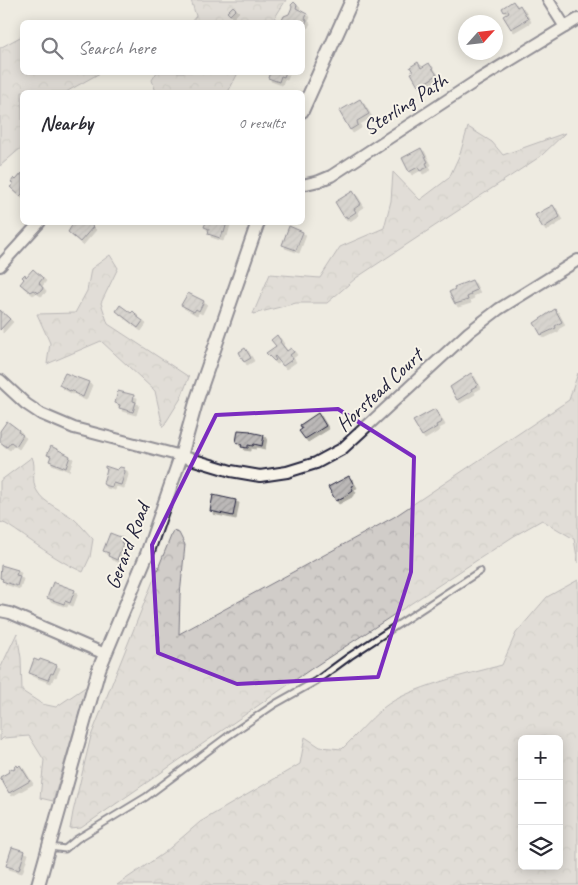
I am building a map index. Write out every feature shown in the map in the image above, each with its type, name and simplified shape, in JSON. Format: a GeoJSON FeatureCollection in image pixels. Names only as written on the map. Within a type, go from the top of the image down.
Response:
{"type":"FeatureCollection","features":[{"type":"Feature","properties":{"kind":"street"},"geometry":{"type":"LineString","coordinates":[[305,104],[352,0]]}},
{"type":"Feature","properties":{"kind":"street"},"geometry":{"type":"LineString","coordinates":[[548,0],[565,27]]}},
{"type":"Feature","properties":{"kind":"street","name":"Sterling Path"},"geometry":{"type":"LineString","coordinates":[[305,184],[319,182],[330,176],[473,83],[578,19]]}},
{"type":"Feature","properties":{"kind":"street"},"geometry":{"type":"LineString","coordinates":[[0,266],[37,225]]}},
{"type":"Feature","properties":{"kind":"street","name":"Gerard Road"},"geometry":{"type":"LineString","coordinates":[[38,885],[99,669],[147,554],[181,456],[197,399],[257,225]]}},
{"type":"Feature","properties":{"kind":"street","name":"Horstead Court"},"geometry":{"type":"LineString","coordinates":[[0,380],[26,404],[41,414],[66,425],[231,471],[260,476],[287,472],[316,462],[342,449],[469,332],[499,310],[578,260]]}},
{"type":"Feature","properties":{"kind":"street"},"geometry":{"type":"LineString","coordinates":[[0,611],[10,613],[105,654]]}},
{"type":"Feature","properties":{"kind":"lane"},"geometry":{"type":"LineString","coordinates":[[50,847],[65,850],[78,839],[146,796],[275,704],[316,681],[350,656],[480,571]]}},
{"type":"Feature","properties":{"kind":"highlighted area"},"geometry":{"type":"Polygon","coordinates":[[[338,409],[414,457],[411,572],[378,677],[237,684],[158,653],[152,545],[216,415],[338,409]]]}},
{"type":"Feature","properties":{"kind":"green space"},"geometry":{"type":"Polygon","coordinates":[[[191,0],[286,0],[273,20],[193,20],[196,16],[191,0]]]}},
{"type":"Feature","properties":{"kind":"green space"},"geometry":{"type":"Polygon","coordinates":[[[20,37],[20,75],[96,75],[70,90],[20,90],[20,149],[0,166],[0,48],[20,37]]]}},
{"type":"Feature","properties":{"kind":"green space"},"geometry":{"type":"Polygon","coordinates":[[[155,75],[237,75],[229,90],[155,90],[152,80],[155,75]]]}},
{"type":"Feature","properties":{"kind":"green space"},"geometry":{"type":"Polygon","coordinates":[[[468,127],[492,142],[503,155],[565,133],[541,156],[356,278],[327,303],[296,303],[253,314],[270,274],[320,278],[340,247],[384,228],[391,201],[393,172],[420,200],[449,178],[460,154],[468,127]]]}},
{"type":"Feature","properties":{"kind":"green space"},"geometry":{"type":"Polygon","coordinates":[[[110,255],[118,268],[101,303],[108,324],[189,377],[181,398],[163,427],[155,391],[101,341],[47,364],[50,343],[37,314],[75,313],[87,291],[91,269],[110,255]]]}},
{"type":"Feature","properties":{"kind":"green space"},"geometry":{"type":"Polygon","coordinates":[[[578,373],[578,563],[574,539],[542,520],[514,536],[311,669],[81,828],[70,829],[91,736],[173,531],[179,533],[185,545],[180,595],[179,634],[394,517],[569,400],[578,373]]]}},
{"type":"Feature","properties":{"kind":"green space"},"geometry":{"type":"Polygon","coordinates":[[[32,457],[34,483],[40,495],[74,519],[93,539],[90,557],[83,572],[43,550],[6,524],[0,522],[0,481],[32,457]]]}},
{"type":"Feature","properties":{"kind":"green space"},"geometry":{"type":"Polygon","coordinates":[[[578,580],[578,885],[117,885],[164,853],[200,822],[300,764],[305,737],[320,747],[342,749],[383,708],[394,700],[440,682],[502,665],[516,633],[547,597],[578,580]]]}},
{"type":"Feature","properties":{"kind":"green space"},"geometry":{"type":"Polygon","coordinates":[[[17,633],[21,658],[22,691],[42,704],[56,707],[87,686],[53,801],[40,798],[44,760],[29,736],[3,738],[0,741],[0,669],[17,633]]]}},
{"type":"Feature","properties":{"kind":"building"},"geometry":{"type":"Polygon","coordinates":[[[513,1],[517,7],[520,5],[528,19],[511,29],[503,16],[509,12],[508,10],[504,12],[502,8],[513,1]]]}},
{"type":"Feature","properties":{"kind":"building"},"geometry":{"type":"Polygon","coordinates":[[[294,2],[297,5],[296,8],[307,14],[305,24],[305,20],[282,20],[284,16],[289,14],[291,5],[294,2]]]}},
{"type":"Feature","properties":{"kind":"building"},"geometry":{"type":"Polygon","coordinates":[[[233,6],[236,9],[230,15],[227,12],[233,6]]]}},
{"type":"Feature","properties":{"kind":"building"},"geometry":{"type":"Polygon","coordinates":[[[418,62],[421,68],[429,63],[437,75],[419,87],[411,73],[413,72],[410,67],[418,62]]]}},
{"type":"Feature","properties":{"kind":"building"},"geometry":{"type":"Polygon","coordinates":[[[269,75],[285,75],[284,77],[281,76],[279,82],[268,78],[269,75]]]}},
{"type":"Feature","properties":{"kind":"building"},"geometry":{"type":"Polygon","coordinates":[[[360,99],[369,114],[357,121],[358,125],[350,130],[339,111],[360,99]]]}},
{"type":"Feature","properties":{"kind":"building"},"geometry":{"type":"Polygon","coordinates":[[[421,148],[428,162],[426,163],[428,167],[420,171],[418,167],[409,172],[402,158],[421,148]]]}},
{"type":"Feature","properties":{"kind":"building"},"geometry":{"type":"Polygon","coordinates":[[[20,175],[20,196],[10,187],[14,184],[11,182],[14,178],[16,180],[20,175]]]}},
{"type":"Feature","properties":{"kind":"building"},"geometry":{"type":"Polygon","coordinates":[[[353,191],[361,204],[354,209],[356,212],[347,218],[346,216],[344,217],[335,202],[353,191]]]}},
{"type":"Feature","properties":{"kind":"building"},"geometry":{"type":"Polygon","coordinates":[[[553,205],[560,217],[543,228],[535,215],[553,205]]]}},
{"type":"Feature","properties":{"kind":"building"},"geometry":{"type":"Polygon","coordinates":[[[72,225],[91,225],[93,227],[80,242],[68,232],[72,225]]]}},
{"type":"Feature","properties":{"kind":"building"},"geometry":{"type":"Polygon","coordinates":[[[205,225],[226,225],[220,238],[208,234],[209,229],[204,227],[205,225]]]}},
{"type":"Feature","properties":{"kind":"building"},"geometry":{"type":"Polygon","coordinates":[[[289,226],[303,232],[296,250],[282,245],[289,226]]]}},
{"type":"Feature","properties":{"kind":"building"},"geometry":{"type":"Polygon","coordinates":[[[33,269],[43,278],[39,283],[43,288],[38,293],[33,290],[30,292],[20,284],[24,279],[22,277],[25,274],[26,277],[33,269]]]}},
{"type":"Feature","properties":{"kind":"building"},"geometry":{"type":"Polygon","coordinates":[[[472,280],[477,290],[470,293],[471,295],[467,297],[468,300],[455,304],[449,292],[455,289],[454,287],[472,280]]]}},
{"type":"Feature","properties":{"kind":"building"},"geometry":{"type":"Polygon","coordinates":[[[188,293],[204,301],[199,311],[196,309],[194,312],[181,305],[188,293]]]}},
{"type":"Feature","properties":{"kind":"building"},"geometry":{"type":"Polygon","coordinates":[[[120,305],[131,313],[133,311],[143,321],[138,328],[116,311],[120,305]]]}},
{"type":"Feature","properties":{"kind":"building"},"geometry":{"type":"Polygon","coordinates":[[[555,309],[562,322],[555,326],[556,328],[541,335],[534,323],[555,309]]]}},
{"type":"Feature","properties":{"kind":"building"},"geometry":{"type":"Polygon","coordinates":[[[0,310],[10,319],[0,330],[0,310]]]}},
{"type":"Feature","properties":{"kind":"building"},"geometry":{"type":"Polygon","coordinates":[[[277,335],[287,351],[291,348],[294,352],[290,355],[293,359],[283,366],[275,356],[276,360],[274,361],[266,353],[276,346],[271,340],[277,335]]]}},
{"type":"Feature","properties":{"kind":"building"},"geometry":{"type":"Polygon","coordinates":[[[245,348],[251,358],[244,362],[239,352],[245,348]]]}},
{"type":"Feature","properties":{"kind":"building"},"geometry":{"type":"Polygon","coordinates":[[[65,373],[89,382],[83,397],[59,385],[65,373]]]}},
{"type":"Feature","properties":{"kind":"building"},"geometry":{"type":"Polygon","coordinates":[[[471,373],[478,385],[457,400],[450,387],[471,373]]]}},
{"type":"Feature","properties":{"kind":"building"},"geometry":{"type":"Polygon","coordinates":[[[118,391],[134,395],[133,401],[136,402],[133,412],[119,408],[120,405],[115,403],[118,391]]]}},
{"type":"Feature","properties":{"kind":"building"},"geometry":{"type":"Polygon","coordinates":[[[435,409],[442,422],[422,436],[413,421],[435,409]]]}},
{"type":"Feature","properties":{"kind":"building"},"geometry":{"type":"Polygon","coordinates":[[[318,413],[326,426],[305,439],[299,431],[302,429],[300,425],[318,413]]]}},
{"type":"Feature","properties":{"kind":"building"},"geometry":{"type":"Polygon","coordinates":[[[7,421],[23,435],[16,446],[11,442],[7,447],[0,442],[0,431],[7,421]]]}},
{"type":"Feature","properties":{"kind":"building"},"geometry":{"type":"Polygon","coordinates":[[[238,430],[264,435],[262,446],[254,444],[253,446],[248,445],[248,448],[241,447],[242,445],[236,442],[238,430]]]}},
{"type":"Feature","properties":{"kind":"building"},"geometry":{"type":"Polygon","coordinates":[[[51,446],[70,456],[66,468],[49,461],[51,456],[47,455],[51,446]]]}},
{"type":"Feature","properties":{"kind":"building"},"geometry":{"type":"Polygon","coordinates":[[[105,466],[117,470],[120,467],[124,468],[125,472],[121,485],[113,483],[112,487],[104,485],[107,469],[105,466]]]}},
{"type":"Feature","properties":{"kind":"building"},"geometry":{"type":"Polygon","coordinates":[[[349,476],[354,485],[351,486],[353,490],[336,501],[328,487],[349,476]]]}},
{"type":"Feature","properties":{"kind":"building"},"geometry":{"type":"Polygon","coordinates":[[[213,495],[236,500],[233,516],[210,511],[213,495]]]}},
{"type":"Feature","properties":{"kind":"building"},"geometry":{"type":"Polygon","coordinates":[[[110,533],[123,538],[117,560],[108,556],[109,553],[103,551],[110,533]]]}},
{"type":"Feature","properties":{"kind":"building"},"geometry":{"type":"Polygon","coordinates":[[[1,565],[18,570],[16,575],[20,576],[17,586],[2,581],[3,579],[0,578],[1,565]]]}},
{"type":"Feature","properties":{"kind":"building"},"geometry":{"type":"Polygon","coordinates":[[[53,582],[75,590],[70,603],[65,601],[64,604],[47,598],[53,582]]]}},
{"type":"Feature","properties":{"kind":"building"},"geometry":{"type":"Polygon","coordinates":[[[34,659],[39,661],[40,659],[57,665],[48,680],[29,673],[34,659]]]}},
{"type":"Feature","properties":{"kind":"building"},"geometry":{"type":"Polygon","coordinates":[[[17,765],[18,767],[20,765],[30,781],[9,793],[0,777],[12,768],[13,770],[15,769],[14,767],[17,765]]]}},
{"type":"Feature","properties":{"kind":"building"},"geometry":{"type":"Polygon","coordinates":[[[12,847],[25,851],[19,870],[6,866],[12,847]]]}}]}
